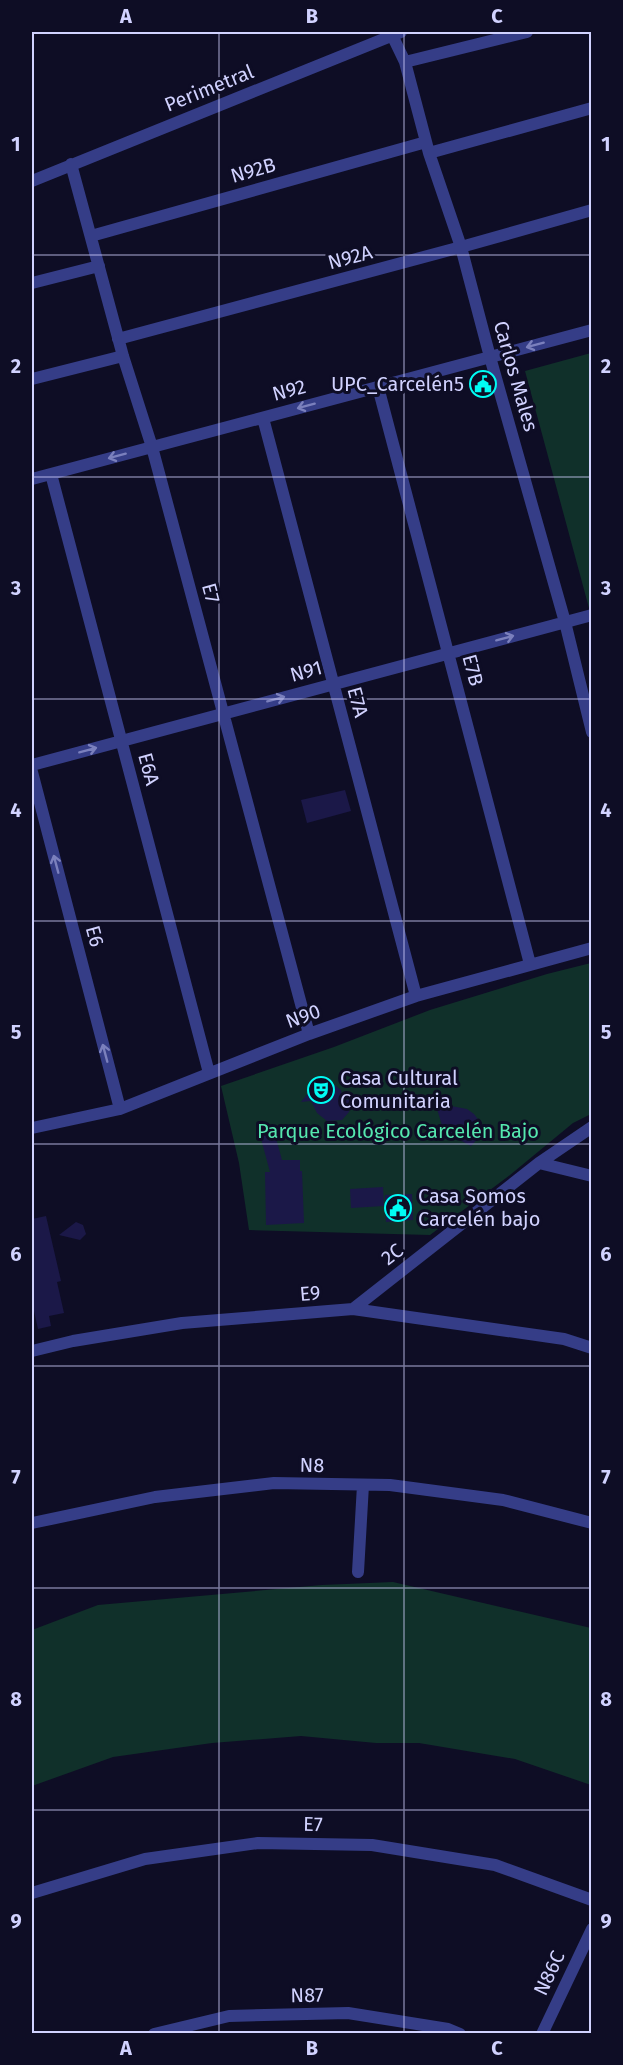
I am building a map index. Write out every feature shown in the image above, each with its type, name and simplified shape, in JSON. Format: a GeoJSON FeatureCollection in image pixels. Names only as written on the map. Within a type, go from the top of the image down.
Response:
{"type":"FeatureCollection","features":[{"type":"Feature","properties":{"kind":"street"},"geometry":{"type":"LineString","coordinates":[[405,62],[527,32]]}},
{"type":"Feature","properties":{"kind":"street","name":"Carlos Males"},"geometry":{"type":"LineString","coordinates":[[396,33],[428,147],[461,247],[565,622],[591,732]]}},
{"type":"Feature","properties":{"kind":"street","name":"Perimetral"},"geometry":{"type":"LineString","coordinates":[[32,181],[396,33]]}},
{"type":"Feature","properties":{"kind":"street","name":"N92B"},"geometry":{"type":"LineString","coordinates":[[91,236],[428,147],[591,108]]}},
{"type":"Feature","properties":{"kind":"street","name":"E7"},"geometry":{"type":"LineString","coordinates":[[71,164],[118,339],[152,447],[309,1034]]}},
{"type":"Feature","properties":{"kind":"street","name":"N92A"},"geometry":{"type":"LineString","coordinates":[[118,339],[591,210]]}},
{"type":"Feature","properties":{"kind":"street"},"geometry":{"type":"LineString","coordinates":[[32,283],[99,266]]}},
{"type":"Feature","properties":{"kind":"street","name":"N92"},"geometry":{"type":"LineString","coordinates":[[32,479],[591,330]]}},
{"type":"Feature","properties":{"kind":"street"},"geometry":{"type":"LineString","coordinates":[[32,379],[123,356]]}},
{"type":"Feature","properties":{"kind":"street","name":"E7B"},"geometry":{"type":"LineString","coordinates":[[378,387],[530,964]]}},
{"type":"Feature","properties":{"kind":"street","name":"E7A"},"geometry":{"type":"LineString","coordinates":[[263,417],[416,996]]}},
{"type":"Feature","properties":{"kind":"street","name":"E6A"},"geometry":{"type":"LineString","coordinates":[[51,474],[209,1073]]}},
{"type":"Feature","properties":{"kind":"street","name":"N91"},"geometry":{"type":"LineString","coordinates":[[32,765],[591,615]]}},
{"type":"Feature","properties":{"kind":"street","name":"E6"},"geometry":{"type":"LineString","coordinates":[[32,772],[120,1109]]}},
{"type":"Feature","properties":{"kind":"street","name":"N90"},"geometry":{"type":"LineString","coordinates":[[32,1128],[120,1109],[309,1034],[416,996],[591,948]]}},
{"type":"Feature","properties":{"kind":"street","name":"2C"},"geometry":{"type":"LineString","coordinates":[[353,1309],[539,1163],[591,1127]]}},
{"type":"Feature","properties":{"kind":"street"},"geometry":{"type":"LineString","coordinates":[[539,1163],[591,1176]]}},
{"type":"Feature","properties":{"kind":"street","name":"E9"},"geometry":{"type":"LineString","coordinates":[[32,1351],[73,1341],[182,1323],[353,1309],[564,1339],[591,1348]]}},
{"type":"Feature","properties":{"kind":"street","name":"N8"},"geometry":{"type":"LineString","coordinates":[[32,1523],[155,1497],[274,1483],[390,1485],[504,1500],[591,1523]]}},
{"type":"Feature","properties":{"kind":"street"},"geometry":{"type":"LineString","coordinates":[[358,1572],[363,1485]]}},
{"type":"Feature","properties":{"kind":"street","name":"E7"},"geometry":{"type":"LineString","coordinates":[[32,1893],[145,1859],[270,1843],[372,1845],[495,1865],[591,1900]]}},
{"type":"Feature","properties":{"kind":"street","name":"N86C"},"geometry":{"type":"LineString","coordinates":[[542,2034],[591,1929]]}},
{"type":"Feature","properties":{"kind":"street","name":"N87"},"geometry":{"type":"LineString","coordinates":[[154,2034],[229,2016],[348,2013],[448,2029],[460,2034]]}},
{"type":"Feature","properties":{"kind":"green space"},"geometry":{"type":"Polygon","coordinates":[[[591,353],[592,607],[589,608],[525,371],[591,353]]]}},
{"type":"Feature","properties":{"kind":"green space","name":"Parque Ecológico Carcelén Bajo"},"geometry":{"type":"Polygon","coordinates":[[[591,963],[591,1114],[573,1123],[510,1175],[430,1235],[249,1230],[239,1163],[221,1086],[334,1047],[430,1010],[591,963]]]}},
{"type":"Feature","properties":{"kind":"green space"},"geometry":{"type":"Polygon","coordinates":[[[393,1582],[591,1628],[591,1785],[515,1759],[419,1743],[376,1743],[301,1736],[212,1743],[113,1757],[32,1786],[32,1630],[98,1605],[322,1585],[393,1582]]]}},
{"type":"Feature","properties":{"kind":"building"},"geometry":{"type":"Polygon","coordinates":[[[345,790],[351,811],[307,823],[301,800],[345,790]]]}},
{"type":"Feature","properties":{"kind":"building"},"geometry":{"type":"Polygon","coordinates":[[[324,1082],[341,1090],[343,1100],[352,1099],[349,1112],[342,1120],[327,1121],[317,1113],[311,1101],[301,1102],[313,1087],[324,1082]]]}},
{"type":"Feature","properties":{"kind":"building"},"geometry":{"type":"Polygon","coordinates":[[[451,1106],[467,1109],[474,1114],[486,1130],[471,1146],[444,1132],[437,1109],[451,1106]]]}},
{"type":"Feature","properties":{"kind":"building"},"geometry":{"type":"Polygon","coordinates":[[[274,1131],[282,1160],[300,1160],[304,1223],[266,1225],[265,1172],[270,1172],[260,1135],[274,1131]]]}},
{"type":"Feature","properties":{"kind":"building"},"geometry":{"type":"Polygon","coordinates":[[[383,1187],[384,1206],[351,1208],[350,1189],[383,1187]]]}},
{"type":"Feature","properties":{"kind":"building"},"geometry":{"type":"Polygon","coordinates":[[[412,1194],[413,1220],[386,1222],[385,1195],[412,1194]]]}},
{"type":"Feature","properties":{"kind":"building"},"geometry":{"type":"Polygon","coordinates":[[[46,1216],[61,1281],[57,1282],[64,1313],[49,1316],[51,1326],[38,1329],[32,1302],[32,1219],[46,1216]]]}},
{"type":"Feature","properties":{"kind":"building"},"geometry":{"type":"Polygon","coordinates":[[[76,1222],[83,1225],[86,1234],[80,1240],[59,1235],[76,1222]]]}},
{"type":"Feature","properties":{"kind":"place","name":"UPC_Carcelén5"},"geometry":{"type":"Point","coordinates":[483,384]}},
{"type":"Feature","properties":{"kind":"place","name":"Casa Cultural Comunitaria"},"geometry":{"type":"Point","coordinates":[321,1090]}},
{"type":"Feature","properties":{"kind":"place","name":"Casa Somos Carcelén bajo"},"geometry":{"type":"Point","coordinates":[398,1208]}}]}
